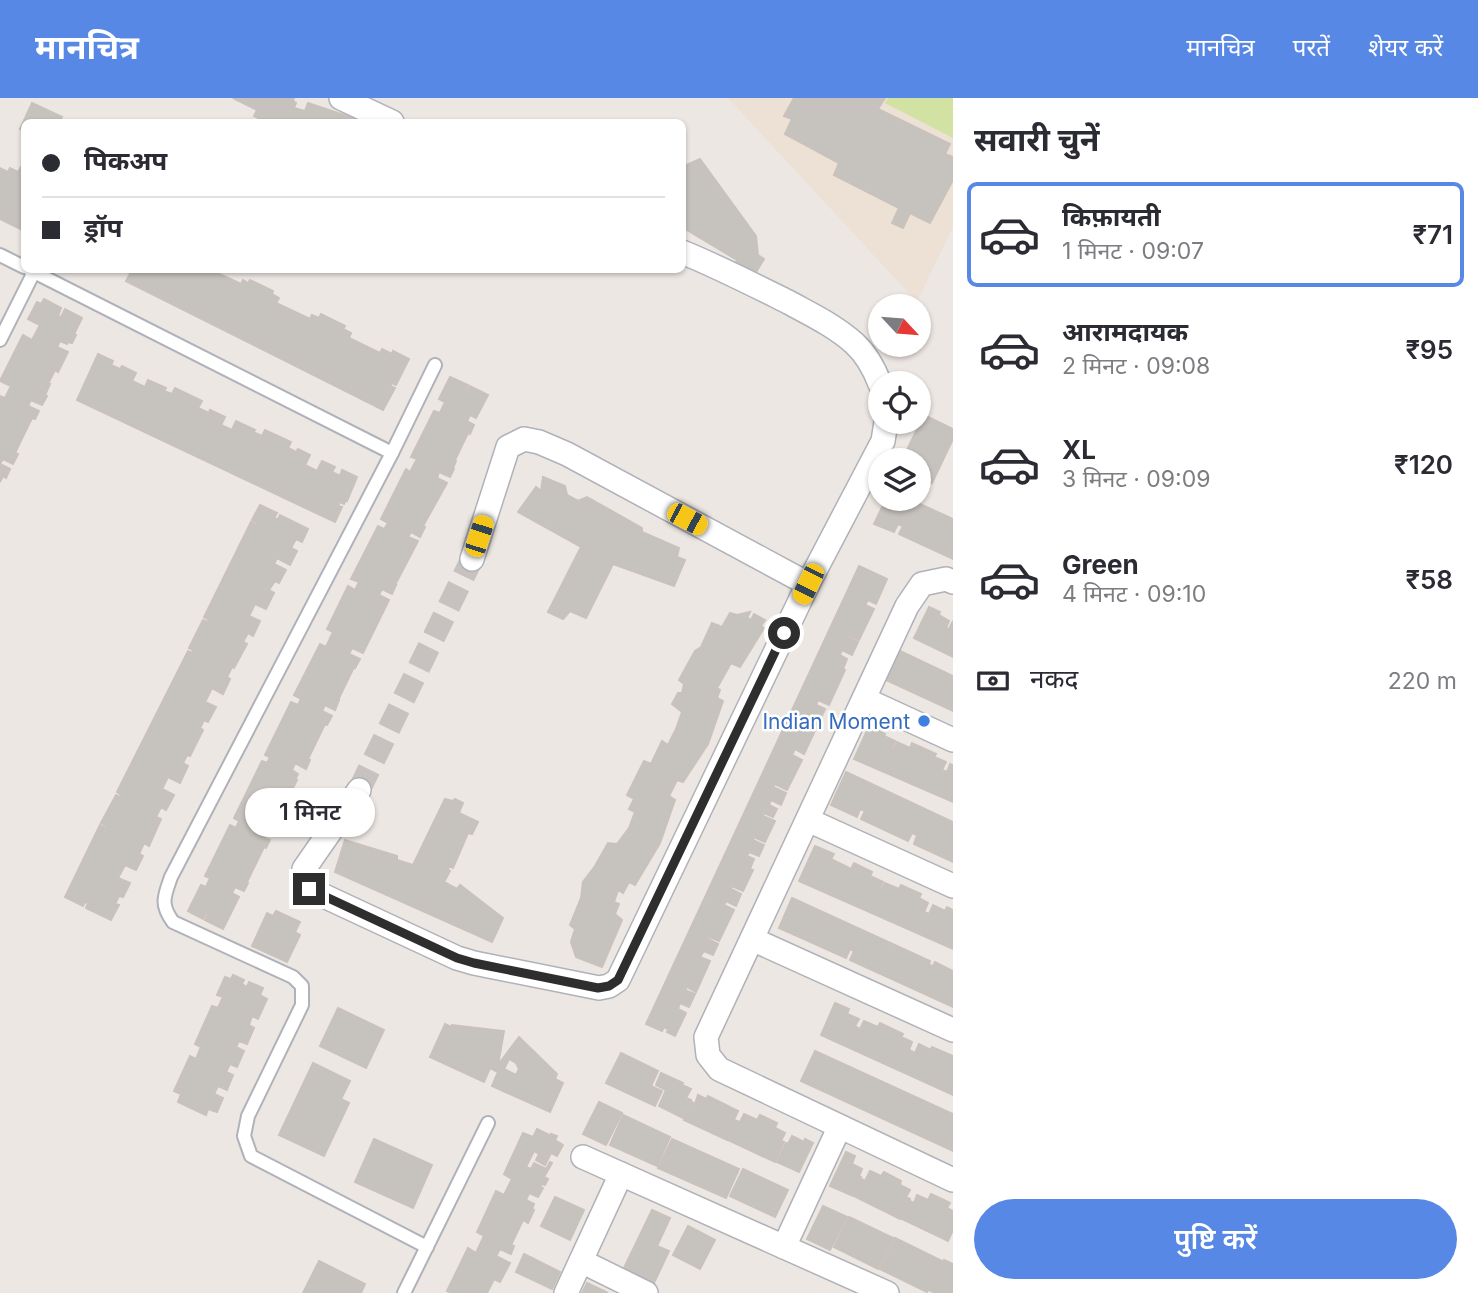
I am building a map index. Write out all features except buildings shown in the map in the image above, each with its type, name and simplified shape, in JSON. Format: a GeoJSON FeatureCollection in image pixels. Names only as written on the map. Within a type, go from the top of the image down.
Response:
{"type":"FeatureCollection","features":[{"type":"Feature","properties":{"kind":"street"},"geometry":{"type":"LineString","coordinates":[[341,98],[386,119]]}},
{"type":"Feature","properties":{"kind":"street"},"geometry":{"type":"LineString","coordinates":[[686,253],[733,274],[833,328],[855,344],[875,371]]}},
{"type":"Feature","properties":{"kind":"street"},"geometry":{"type":"LineString","coordinates":[[359,790],[304,869],[304,880],[309,889],[457,958],[598,988],[609,986],[618,980],[808,584],[883,442],[884,434]]}},
{"type":"Feature","properties":{"kind":"street"},"geometry":{"type":"LineString","coordinates":[[472,559],[508,446],[524,439],[539,442],[567,454],[808,584]]}},
{"type":"Feature","properties":{"kind":"street"},"geometry":{"type":"LineString","coordinates":[[953,582],[946,579],[922,584],[907,606],[706,1037],[708,1055],[719,1069],[953,1180]]}},
{"type":"Feature","properties":{"kind":"street"},"geometry":{"type":"LineString","coordinates":[[864,699],[953,740]]}},
{"type":"Feature","properties":{"kind":"street"},"geometry":{"type":"LineString","coordinates":[[808,820],[953,886]]}},
{"type":"Feature","properties":{"kind":"street"},"geometry":{"type":"LineString","coordinates":[[752,939],[953,1030]]}},
{"type":"Feature","properties":{"kind":"street"},"geometry":{"type":"LineString","coordinates":[[784,1247],[839,1128]]}},
{"type":"Feature","properties":{"kind":"street"},"geometry":{"type":"LineString","coordinates":[[583,1157],[887,1293]]}},
{"type":"Feature","properties":{"kind":"street"},"geometry":{"type":"LineString","coordinates":[[566,1293],[621,1174]]}},
{"type":"Feature","properties":{"kind":"street"},"geometry":{"type":"LineString","coordinates":[[581,1261],[646,1293]]}},
{"type":"Feature","properties":{"kind":"lane"},"geometry":{"type":"LineString","coordinates":[[0,255],[21,265]]}},
{"type":"Feature","properties":{"kind":"lane"},"geometry":{"type":"LineString","coordinates":[[0,340],[27,273]]}},
{"type":"Feature","properties":{"kind":"lane"},"geometry":{"type":"LineString","coordinates":[[37,273],[392,453]]}},
{"type":"Feature","properties":{"kind":"lane"},"geometry":{"type":"LineString","coordinates":[[427,1247],[251,1156],[244,1136],[247,1116],[302,1005],[302,986],[293,977],[173,922],[165,911],[164,896],[171,877],[392,453],[435,365]]}},
{"type":"Feature","properties":{"kind":"lane"},"geometry":{"type":"LineString","coordinates":[[404,1293],[488,1123]]}},
{"type":"Feature","properties":{"kind":"shaded area"},"geometry":{"type":"Polygon","coordinates":[[[728,98],[953,98],[953,227],[921,294],[910,294],[728,98]]]}},
{"type":"Feature","properties":{"kind":"green space"},"geometry":{"type":"Polygon","coordinates":[[[888,98],[953,98],[953,138],[885,103],[888,98]]]}},
{"type":"Feature","properties":{"kind":"tunnel"},"geometry":{"type":"LineString","coordinates":[[359,790],[472,559]]}},
{"type":"Feature","properties":{"kind":"place","name":"Indian Moment"},"geometry":{"type":"Point","coordinates":[924,721]}},
{"type":"Feature","properties":{"kind":"route"},"geometry":{"type":"LineString","coordinates":[[309,889],[457,958],[598,988],[609,986],[618,980],[784,633]]}}]}
